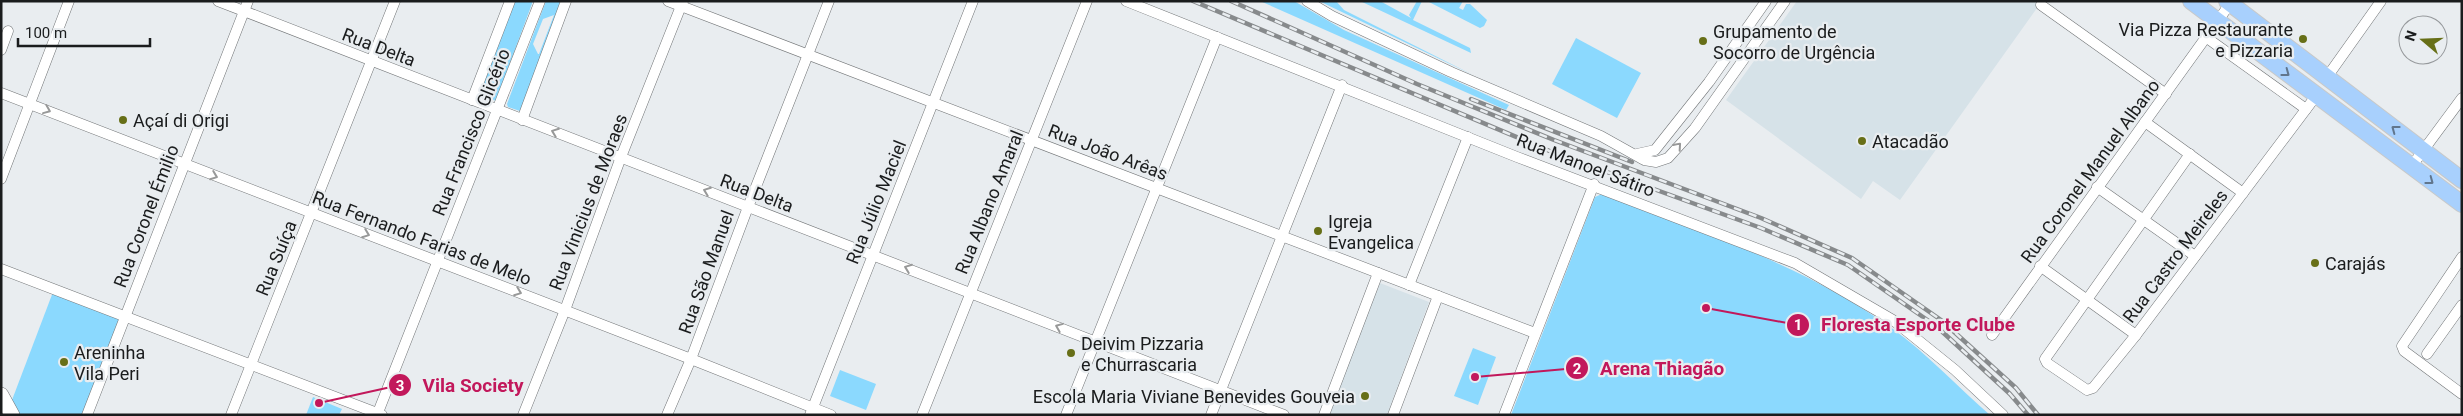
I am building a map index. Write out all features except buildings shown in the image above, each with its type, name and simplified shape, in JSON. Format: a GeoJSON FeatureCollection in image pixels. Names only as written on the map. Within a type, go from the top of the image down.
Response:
{"type":"FeatureCollection","features":[{"type":"Feature","properties":{"kind":"main road"},"geometry":{"type":"LineString","coordinates":[[2191,1],[2462,204]]}},
{"type":"Feature","properties":{"kind":"main road"},"geometry":{"type":"LineString","coordinates":[[2230,2],[2462,180]]}},
{"type":"Feature","properties":{"kind":"main road"},"geometry":{"type":"LineString","coordinates":[[1,395],[12,415]]}},
{"type":"Feature","properties":{"kind":"street"},"geometry":{"type":"LineString","coordinates":[[1,179],[69,1]]}},
{"type":"Feature","properties":{"kind":"street","name":"Rua Delta"},"geometry":{"type":"LineString","coordinates":[[218,1],[1283,415]]}},
{"type":"Feature","properties":{"kind":"street","name":"Rua Coronel Émilio"},"geometry":{"type":"LineString","coordinates":[[87,415],[183,164],[248,1]]}},
{"type":"Feature","properties":{"kind":"street","name":"Rua Suíça"},"geometry":{"type":"LineString","coordinates":[[231,415],[395,1]]}},
{"type":"Feature","properties":{"kind":"street","name":"Rua Francisco Glicério"},"geometry":{"type":"LineString","coordinates":[[472,100],[510,1]]}},
{"type":"Feature","properties":{"kind":"street","name":"Rua Francisco Glicério"},"geometry":{"type":"LineString","coordinates":[[379,414],[437,261],[540,1]]}},
{"type":"Feature","properties":{"kind":"street"},"geometry":{"type":"LineString","coordinates":[[522,120],[566,1]]}},
{"type":"Feature","properties":{"kind":"street","name":"Rua João Arêas"},"geometry":{"type":"LineString","coordinates":[[668,1],[682,4],[1157,189],[1535,333]]}},
{"type":"Feature","properties":{"kind":"street","name":"Rua São Manuel"},"geometry":{"type":"LineString","coordinates":[[667,415],[691,358],[829,1]]}},
{"type":"Feature","properties":{"kind":"street","name":"Rua Júlio Maciel"},"geometry":{"type":"LineString","coordinates":[[811,411],[973,1]]}},
{"type":"Feature","properties":{"kind":"street","name":"Rua Albano Amaral"},"geometry":{"type":"LineString","coordinates":[[922,415],[1086,1]]}},
{"type":"Feature","properties":{"kind":"street","name":"Rua Manoel Sátiro"},"geometry":{"type":"LineString","coordinates":[[1126,1],[1342,85],[1468,137],[1795,262],[1893,320],[1955,370],[2003,415]]}},
{"type":"Feature","properties":{"kind":"street"},"geometry":{"type":"LineString","coordinates":[[1307,1],[1332,16],[1426,60],[1650,161],[1668,158],[1694,128],[1785,1]]}},
{"type":"Feature","properties":{"kind":"street"},"geometry":{"type":"LineString","coordinates":[[1637,154],[1655,150],[1709,82],[1766,1]]}},
{"type":"Feature","properties":{"kind":"street"},"geometry":{"type":"LineString","coordinates":[[2327,77],[2381,1]]}},
{"type":"Feature","properties":{"kind":"street","name":"Rua Coronel Manuel Albano"},"geometry":{"type":"LineString","coordinates":[[1992,335],[2144,122],[2207,38],[2230,2]]}},
{"type":"Feature","properties":{"kind":"street","name":"Rua Vinicius de Moraes"},"geometry":{"type":"LineString","coordinates":[[523,415],[565,310],[621,157],[682,4]]}},
{"type":"Feature","properties":{"kind":"street"},"geometry":{"type":"LineString","coordinates":[[2041,6],[2166,94]]}},
{"type":"Feature","properties":{"kind":"street"},"geometry":{"type":"LineString","coordinates":[[1,50],[8,31]]}},
{"type":"Feature","properties":{"kind":"street"},"geometry":{"type":"LineString","coordinates":[[1066,415],[1217,37]]}},
{"type":"Feature","properties":{"kind":"street"},"geometry":{"type":"LineString","coordinates":[[2207,38],[2306,110]]}},
{"type":"Feature","properties":{"kind":"street"},"geometry":{"type":"LineString","coordinates":[[1709,82],[1721,91]]}},
{"type":"Feature","properties":{"kind":"street"},"geometry":{"type":"LineString","coordinates":[[1211,415],[1342,85]]}},
{"type":"Feature","properties":{"kind":"street","name":"Rua Fernando Farias de Melo"},"geometry":{"type":"LineString","coordinates":[[1,93],[691,358],[811,411],[831,415]]}},
{"type":"Feature","properties":{"kind":"street","name":"Rua Castro Meireles"},"geometry":{"type":"LineString","coordinates":[[2086,299],[2045,360],[2089,390],[2136,335],[2316,96]]}},
{"type":"Feature","properties":{"kind":"street"},"geometry":{"type":"LineString","coordinates":[[2411,167],[2462,98]]}},
{"type":"Feature","properties":{"kind":"street"},"geometry":{"type":"LineString","coordinates":[[2144,122],[2243,192]]}},
{"type":"Feature","properties":{"kind":"street"},"geometry":{"type":"LineString","coordinates":[[1409,284],[1468,137]]}},
{"type":"Feature","properties":{"kind":"street"},"geometry":{"type":"LineString","coordinates":[[2086,299],[2190,154]]}},
{"type":"Feature","properties":{"kind":"street"},"geometry":{"type":"LineString","coordinates":[[1504,415],[1594,184]]}},
{"type":"Feature","properties":{"kind":"street"},"geometry":{"type":"LineString","coordinates":[[2097,187],[2195,256]]}},
{"type":"Feature","properties":{"kind":"street"},"geometry":{"type":"LineString","coordinates":[[2461,259],[2403,343],[2402,349],[2462,394]]}},
{"type":"Feature","properties":{"kind":"street"},"geometry":{"type":"LineString","coordinates":[[2040,266],[2136,335]]}},
{"type":"Feature","properties":{"kind":"street"},"geometry":{"type":"LineString","coordinates":[[1,269],[126,315],[379,414]]}},
{"type":"Feature","properties":{"kind":"street"},"geometry":{"type":"LineString","coordinates":[[1324,415],[1378,273]]}},
{"type":"Feature","properties":{"kind":"street"},"geometry":{"type":"LineString","coordinates":[[1393,415],[1438,296]]}},
{"type":"Feature","properties":{"kind":"street"},"geometry":{"type":"LineString","coordinates":[[2427,354],[2462,305]]}},
{"type":"Feature","properties":{"kind":"shaded area"},"geometry":{"type":"Polygon","coordinates":[[[514,1],[533,1],[496,101],[479,94],[514,1]]]}},
{"type":"Feature","properties":{"kind":"shaded area"},"geometry":{"type":"Polygon","coordinates":[[[546,1],[563,1],[520,111],[508,107],[507,104],[546,1]],[[554,15],[543,19],[533,44],[539,54],[554,15]]]}},
{"type":"Feature","properties":{"kind":"shaded area"},"geometry":{"type":"Polygon","coordinates":[[[1260,1],[1294,1],[1344,30],[1509,105],[1506,110],[1260,1]]]}},
{"type":"Feature","properties":{"kind":"shaded area"},"geometry":{"type":"Polygon","coordinates":[[[1319,1],[1336,1],[1344,10],[1473,75],[1319,1]]]}},
{"type":"Feature","properties":{"kind":"shaded area"},"geometry":{"type":"Polygon","coordinates":[[[1360,1],[1380,1],[1411,18],[1409,15],[1417,1],[1422,1],[1413,20],[1470,48],[1471,53],[1360,1]]]}},
{"type":"Feature","properties":{"kind":"shaded area"},"geometry":{"type":"Polygon","coordinates":[[[1427,1],[1463,1],[1459,8],[1463,10],[1466,4],[1470,4],[1487,20],[1484,26],[1480,28],[1427,1]]]}},
{"type":"Feature","properties":{"kind":"shaded area","name":"Atacadão"},"geometry":{"type":"Polygon","coordinates":[[[1797,1],[2042,1],[1900,200],[1873,181],[1861,199],[1726,100],[1797,1]]]}},
{"type":"Feature","properties":{"kind":"shaded area"},"geometry":{"type":"Polygon","coordinates":[[[1576,38],[1641,73],[1617,118],[1552,84],[1576,38]]]}},
{"type":"Feature","properties":{"kind":"shaded area"},"geometry":{"type":"Polygon","coordinates":[[[1602,194],[1752,252],[1825,287],[1860,307],[1905,338],[1990,415],[1511,415],[1595,197],[1602,194]]]}},
{"type":"Feature","properties":{"kind":"shaded area"},"geometry":{"type":"Polygon","coordinates":[[[1380,283],[1429,302],[1387,415],[1328,415],[1380,283]]]}},
{"type":"Feature","properties":{"kind":"shaded area","name":"Areninha Vila Peri"},"geometry":{"type":"Polygon","coordinates":[[[53,292],[120,320],[82,415],[20,415],[12,400],[53,292]]]}},
{"type":"Feature","properties":{"kind":"shaded area"},"geometry":{"type":"Polygon","coordinates":[[[1473,348],[1496,357],[1478,405],[1454,396],[1473,348]]]}},
{"type":"Feature","properties":{"kind":"shaded area"},"geometry":{"type":"Polygon","coordinates":[[[840,370],[876,384],[866,410],[830,396],[840,370]]]}},
{"type":"Feature","properties":{"kind":"shaded area"},"geometry":{"type":"Polygon","coordinates":[[[313,397],[342,409],[339,415],[306,415],[313,397]]]}},
{"type":"Feature","properties":{"kind":"railway"},"geometry":{"type":"LineString","coordinates":[[1193,1],[1552,152],[1761,228],[1848,265],[1936,326],[2010,394],[2028,415]]}},
{"type":"Feature","properties":{"kind":"railway"},"geometry":{"type":"LineString","coordinates":[[1231,1],[1417,84],[1554,140],[1761,218],[1852,258],[1941,320],[2016,388],[2038,415]]}},
{"type":"Feature","properties":{"kind":"railway"},"geometry":{"type":"LineString","coordinates":[[1471,99],[1632,162]]}},
{"type":"Feature","properties":{"kind":"place","name":"Via Pizza Restaurante e Pizzaria"},"geometry":{"type":"Point","coordinates":[2303,39]}},
{"type":"Feature","properties":{"kind":"place","name":"Grupamento de Socorro de Urgência"},"geometry":{"type":"Point","coordinates":[1703,41]}},
{"type":"Feature","properties":{"kind":"place","name":"Açaí di Origi"},"geometry":{"type":"Point","coordinates":[123,120]}},
{"type":"Feature","properties":{"kind":"place","name":"Atacadão"},"geometry":{"type":"Point","coordinates":[1862,141]}},
{"type":"Feature","properties":{"kind":"place","name":"Igreja Evangelica"},"geometry":{"type":"Point","coordinates":[1318,231]}},
{"type":"Feature","properties":{"kind":"place","name":"Carajás"},"geometry":{"type":"Point","coordinates":[2315,263]}},
{"type":"Feature","properties":{"kind":"place","name":"Floresta Esporte Clube"},"geometry":{"type":"Point","coordinates":[1706,308]}},
{"type":"Feature","properties":{"kind":"place","name":"Deivim Pizzaria e Churrascaria"},"geometry":{"type":"Point","coordinates":[1071,353]}},
{"type":"Feature","properties":{"kind":"place","name":"Areninha Vila Peri"},"geometry":{"type":"Point","coordinates":[64,362]}},
{"type":"Feature","properties":{"kind":"place","name":"Arena Thiagão"},"geometry":{"type":"Point","coordinates":[1475,377]}},
{"type":"Feature","properties":{"kind":"place","name":"Escola Maria Viviane Benevides Gouveia"},"geometry":{"type":"Point","coordinates":[1365,396]}},
{"type":"Feature","properties":{"kind":"place","name":"Vila Society"},"geometry":{"type":"Point","coordinates":[319,403]}}]}
